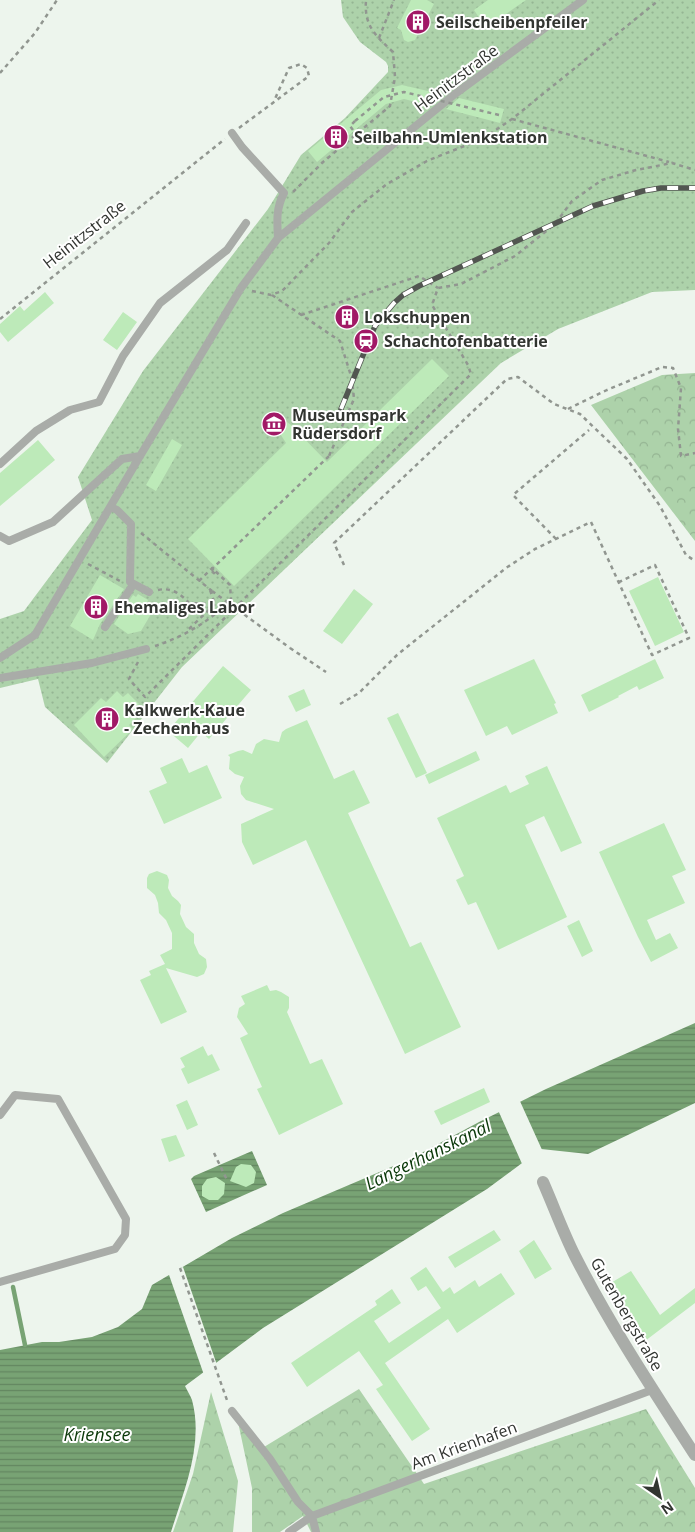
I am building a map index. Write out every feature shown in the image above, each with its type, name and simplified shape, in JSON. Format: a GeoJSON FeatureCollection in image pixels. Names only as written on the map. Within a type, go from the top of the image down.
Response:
{"type":"FeatureCollection","features":[{"type":"Feature","properties":{"kind":"street","name":"Gutenbergstraße"},"geometry":{"type":"LineString","coordinates":[[543,1182],[574,1254],[652,1390],[695,1455]]}},
{"type":"Feature","properties":{"kind":"lane","name":"Heinitzstraße"},"geometry":{"type":"LineString","coordinates":[[0,658],[35,635],[241,288],[278,238],[455,94],[583,0]]}},
{"type":"Feature","properties":{"kind":"lane"},"geometry":{"type":"LineString","coordinates":[[232,133],[284,193],[279,202],[277,214],[278,238]]}},
{"type":"Feature","properties":{"kind":"lane"},"geometry":{"type":"LineString","coordinates":[[0,464],[36,430],[70,410],[99,402],[123,356],[160,303],[226,250],[246,224]]}},
{"type":"Feature","properties":{"kind":"lane"},"geometry":{"type":"LineString","coordinates":[[0,536],[9,541],[53,522],[122,459],[140,456]]}},
{"type":"Feature","properties":{"kind":"lane"},"geometry":{"type":"LineString","coordinates":[[105,627],[131,583],[130,524],[117,510],[111,507]]}},
{"type":"Feature","properties":{"kind":"lane"},"geometry":{"type":"LineString","coordinates":[[131,583],[149,592]]}},
{"type":"Feature","properties":{"kind":"lane"},"geometry":{"type":"LineString","coordinates":[[0,678],[92,663],[146,648]]}},
{"type":"Feature","properties":{"kind":"lane"},"geometry":{"type":"LineString","coordinates":[[0,1115],[15,1095],[58,1098],[126,1219],[125,1235],[115,1249],[0,1282]]}},
{"type":"Feature","properties":{"kind":"lane","name":"Am Krienhafen"},"geometry":{"type":"LineString","coordinates":[[289,1532],[312,1516],[652,1390]]}},
{"type":"Feature","properties":{"kind":"lane"},"geometry":{"type":"LineString","coordinates":[[232,1411],[270,1459],[298,1502],[312,1516],[316,1532]]}},
{"type":"Feature","properties":{"kind":"path"},"geometry":{"type":"LineString","coordinates":[[0,73],[35,32],[57,0]]}},
{"type":"Feature","properties":{"kind":"path"},"geometry":{"type":"LineString","coordinates":[[291,195],[323,162],[390,106],[395,77],[393,52],[373,32],[365,14],[366,0]]}},
{"type":"Feature","properties":{"kind":"path"},"geometry":{"type":"LineString","coordinates":[[379,38],[394,0]]}},
{"type":"Feature","properties":{"kind":"path"},"geometry":{"type":"LineString","coordinates":[[271,295],[282,291],[330,243],[352,212],[387,184],[427,161],[484,138],[512,119],[659,0]]}},
{"type":"Feature","properties":{"kind":"path","name":"Heinitzstraße"},"geometry":{"type":"LineString","coordinates":[[0,319],[232,133],[303,82],[309,76],[307,68],[301,64],[289,68],[274,101]]}},
{"type":"Feature","properties":{"kind":"path"},"geometry":{"type":"LineString","coordinates":[[356,134],[350,126],[384,97],[404,92],[499,115]]}},
{"type":"Feature","properties":{"kind":"path"},"geometry":{"type":"LineString","coordinates":[[512,119],[695,170]]}},
{"type":"Feature","properties":{"kind":"path"},"geometry":{"type":"LineString","coordinates":[[301,314],[419,276],[438,288],[461,284],[515,256],[555,224],[572,201],[602,180],[636,170],[672,163]]}},
{"type":"Feature","properties":{"kind":"path"},"geometry":{"type":"LineString","coordinates":[[199,581],[329,456],[354,399],[352,379],[340,341],[271,295],[241,288]]}},
{"type":"Feature","properties":{"kind":"path"},"geometry":{"type":"LineString","coordinates":[[211,569],[230,585],[230,599],[218,612],[181,636],[146,648],[129,679],[145,697],[470,374],[468,365],[432,305],[438,288]]}},
{"type":"Feature","properties":{"kind":"path"},"geometry":{"type":"LineString","coordinates":[[567,409],[662,366],[673,368],[681,388],[678,430],[681,456],[695,454]]}},
{"type":"Feature","properties":{"kind":"path"},"geometry":{"type":"LineString","coordinates":[[344,565],[334,543],[507,379],[518,377],[554,404],[580,414],[626,460],[660,506],[686,555],[695,561]]}},
{"type":"Feature","properties":{"kind":"path"},"geometry":{"type":"LineString","coordinates":[[556,539],[513,495],[589,430]]}},
{"type":"Feature","properties":{"kind":"path"},"geometry":{"type":"LineString","coordinates":[[340,704],[359,693],[397,655],[506,568],[535,550],[591,522],[652,655],[689,638],[655,565],[619,582]]}},
{"type":"Feature","properties":{"kind":"path"},"geometry":{"type":"LineString","coordinates":[[130,524],[210,590],[326,672]]}},
{"type":"Feature","properties":{"kind":"path"},"geometry":{"type":"LineString","coordinates":[[80,560],[124,584],[131,583]]}},
{"type":"Feature","properties":{"kind":"path"},"geometry":{"type":"LineString","coordinates":[[149,592],[164,589],[180,593],[189,603],[215,604]]}},
{"type":"Feature","properties":{"kind":"path"},"geometry":{"type":"LineString","coordinates":[[210,590],[215,604]]}},
{"type":"Feature","properties":{"kind":"path"},"geometry":{"type":"LineString","coordinates":[[181,636],[215,604]]}},
{"type":"Feature","properties":{"kind":"path"},"geometry":{"type":"LineString","coordinates":[[214,1154],[227,1180]]}},
{"type":"Feature","properties":{"kind":"path"},"geometry":{"type":"LineString","coordinates":[[180,1268],[232,1411]]}},
{"type":"Feature","properties":{"kind":"green space","name":"Museumspark Rüdersdorf"},"geometry":{"type":"Polygon","coordinates":[[[341,0],[695,0],[695,290],[652,292],[558,329],[501,363],[182,667],[107,763],[45,707],[38,679],[0,688],[0,619],[24,611],[92,520],[78,477],[143,371],[268,209],[301,155],[345,118],[388,72],[386,62],[360,42],[343,17],[341,0]]]}},
{"type":"Feature","properties":{"kind":"green space"},"geometry":{"type":"Polygon","coordinates":[[[695,373],[695,541],[591,405],[662,375],[695,373]]]}},
{"type":"Feature","properties":{"kind":"green space"},"geometry":{"type":"Polygon","coordinates":[[[359,1389],[424,1484],[646,1409],[695,1488],[695,1532],[311,1532],[303,1516],[280,1532],[252,1532],[252,1488],[238,1422],[264,1447],[359,1389]]]}},
{"type":"Feature","properties":{"kind":"green space"},"geometry":{"type":"Polygon","coordinates":[[[211,1392],[238,1481],[233,1532],[173,1532],[193,1474],[211,1392]]]}},
{"type":"Feature","properties":{"kind":"water"},"geometry":{"type":"Polygon","coordinates":[[[695,1023],[695,1103],[588,1154],[541,1149],[487,1189],[263,1328],[185,1386],[192,1400],[196,1434],[187,1484],[171,1532],[0,1532],[0,1350],[42,1342],[59,1342],[92,1337],[118,1327],[142,1309],[152,1285],[232,1238],[283,1213],[410,1159],[546,1089],[695,1023]]]}},
{"type":"Feature","properties":{"kind":"water"},"geometry":{"type":"Polygon","coordinates":[[[252,1151],[267,1185],[206,1212],[191,1179],[252,1151]]]}},
{"type":"Feature","properties":{"kind":"pier"},"geometry":{"type":"Polygon","coordinates":[[[519,1099],[543,1152],[523,1166],[498,1110],[519,1099]]]}},
{"type":"Feature","properties":{"kind":"pier"},"geometry":{"type":"Polygon","coordinates":[[[183,1267],[217,1365],[204,1375],[168,1272],[183,1267]]]}},
{"type":"Feature","properties":{"kind":"building","name":"Seilscheibenpfeiler"},"geometry":{"type":"Polygon","coordinates":[[[411,0],[427,0],[434,4],[415,40],[408,42],[404,40],[401,30],[397,28],[411,0]]]}},
{"type":"Feature","properties":{"kind":"building"},"geometry":{"type":"Polygon","coordinates":[[[488,0],[526,0],[486,28],[474,10],[488,0]]]}},
{"type":"Feature","properties":{"kind":"building","name":"Seilbahn-Umlenkstation"},"geometry":{"type":"Polygon","coordinates":[[[402,85],[445,95],[432,106],[404,99],[386,104],[317,162],[308,151],[381,90],[402,85]]]}},
{"type":"Feature","properties":{"kind":"building"},"geometry":{"type":"Polygon","coordinates":[[[459,98],[504,109],[500,123],[446,109],[459,98]]]}},
{"type":"Feature","properties":{"kind":"building"},"geometry":{"type":"Polygon","coordinates":[[[45,292],[54,303],[8,342],[0,332],[0,324],[20,306],[24,311],[45,292]]]}},
{"type":"Feature","properties":{"kind":"building"},"geometry":{"type":"Polygon","coordinates":[[[123,312],[137,322],[117,350],[103,340],[123,312]]]}},
{"type":"Feature","properties":{"kind":"building","name":"Schachtofenbatterie"},"geometry":{"type":"Polygon","coordinates":[[[432,359],[449,376],[234,586],[188,539],[286,443],[279,432],[280,424],[287,422],[291,425],[327,462],[432,359]]]}},
{"type":"Feature","properties":{"kind":"building"},"geometry":{"type":"Polygon","coordinates":[[[172,439],[182,445],[156,491],[146,485],[172,439]]]}},
{"type":"Feature","properties":{"kind":"building"},"geometry":{"type":"Polygon","coordinates":[[[38,440],[55,460],[0,506],[0,473],[38,440]]]}},
{"type":"Feature","properties":{"kind":"building","name":"Ehemaliges Labor"},"geometry":{"type":"Polygon","coordinates":[[[100,575],[124,589],[100,624],[93,640],[70,626],[100,575]]]}},
{"type":"Feature","properties":{"kind":"building"},"geometry":{"type":"Polygon","coordinates":[[[658,577],[684,632],[655,646],[629,591],[658,577]]]}},
{"type":"Feature","properties":{"kind":"building"},"geometry":{"type":"Polygon","coordinates":[[[354,589],[373,604],[342,644],[323,631],[354,589]]]}},
{"type":"Feature","properties":{"kind":"building"},"geometry":{"type":"Polygon","coordinates":[[[138,594],[148,600],[146,605],[154,609],[141,631],[128,634],[114,624],[133,595],[136,597],[138,594]]]}},
{"type":"Feature","properties":{"kind":"building"},"geometry":{"type":"Polygon","coordinates":[[[534,659],[556,703],[554,704],[558,713],[512,735],[507,726],[486,736],[464,690],[534,659]]]}},
{"type":"Feature","properties":{"kind":"building"},"geometry":{"type":"Polygon","coordinates":[[[655,659],[664,678],[639,690],[637,686],[589,712],[581,695],[655,659]]]}},
{"type":"Feature","properties":{"kind":"building"},"geometry":{"type":"Polygon","coordinates":[[[223,666],[251,690],[209,739],[201,732],[188,748],[168,731],[223,666]]]}},
{"type":"Feature","properties":{"kind":"building"},"geometry":{"type":"Polygon","coordinates":[[[304,689],[311,705],[296,712],[288,696],[304,689]]]}},
{"type":"Feature","properties":{"kind":"building","name":"Kalkwerk-Kaue - Zechenhaus"},"geometry":{"type":"Polygon","coordinates":[[[117,691],[123,697],[128,693],[139,704],[134,708],[140,714],[129,725],[133,729],[104,757],[74,725],[101,698],[106,702],[117,691]]]}},
{"type":"Feature","properties":{"kind":"building"},"geometry":{"type":"Polygon","coordinates":[[[398,713],[427,773],[416,778],[387,718],[398,713]]]}},
{"type":"Feature","properties":{"kind":"building"},"geometry":{"type":"Polygon","coordinates":[[[307,720],[334,779],[354,770],[370,803],[348,813],[410,947],[421,942],[461,1027],[405,1054],[306,840],[253,865],[242,842],[241,824],[274,809],[246,800],[241,794],[240,786],[244,777],[235,774],[229,769],[230,757],[228,755],[243,750],[252,754],[256,744],[264,739],[279,742],[282,732],[307,720]]]}},
{"type":"Feature","properties":{"kind":"building"},"geometry":{"type":"Polygon","coordinates":[[[476,751],[480,760],[429,784],[425,775],[476,751]]]}},
{"type":"Feature","properties":{"kind":"building"},"geometry":{"type":"Polygon","coordinates":[[[182,758],[189,773],[207,765],[222,798],[164,824],[149,791],[167,783],[160,768],[182,758]]]}},
{"type":"Feature","properties":{"kind":"building"},"geometry":{"type":"Polygon","coordinates":[[[547,766],[582,843],[561,852],[544,816],[525,825],[567,917],[498,950],[476,902],[468,905],[456,880],[464,876],[437,818],[506,785],[510,793],[529,784],[525,776],[547,766]]]}},
{"type":"Feature","properties":{"kind":"building"},"geometry":{"type":"Polygon","coordinates":[[[664,823],[686,870],[672,876],[685,903],[647,920],[656,940],[670,933],[678,948],[651,962],[599,852],[664,823]]]}},
{"type":"Feature","properties":{"kind":"building"},"geometry":{"type":"Polygon","coordinates":[[[157,871],[167,875],[169,880],[168,888],[172,896],[181,905],[180,914],[186,927],[194,934],[194,943],[199,954],[206,959],[207,967],[204,974],[197,977],[166,968],[187,1012],[161,1024],[140,980],[151,975],[149,971],[165,964],[160,955],[172,949],[172,933],[166,920],[159,913],[155,895],[147,888],[149,874],[157,871]]]}},
{"type":"Feature","properties":{"kind":"building"},"geometry":{"type":"Polygon","coordinates":[[[579,920],[593,951],[582,957],[567,926],[579,920]]]}},
{"type":"Feature","properties":{"kind":"building"},"geometry":{"type":"Polygon","coordinates":[[[267,985],[270,991],[276,990],[289,997],[287,1012],[310,1064],[322,1059],[343,1104],[279,1135],[257,1089],[262,1087],[240,1038],[248,1034],[237,1017],[239,1008],[245,1004],[241,996],[267,985]]]}},
{"type":"Feature","properties":{"kind":"building"},"geometry":{"type":"Polygon","coordinates":[[[203,1046],[208,1056],[212,1054],[220,1070],[188,1084],[181,1069],[185,1067],[180,1058],[203,1046]]]}},
{"type":"Feature","properties":{"kind":"building"},"geometry":{"type":"Polygon","coordinates":[[[484,1088],[490,1102],[441,1125],[434,1111],[484,1088]]]}},
{"type":"Feature","properties":{"kind":"building"},"geometry":{"type":"Polygon","coordinates":[[[187,1100],[198,1125],[187,1130],[176,1105],[187,1100]]]}},
{"type":"Feature","properties":{"kind":"building"},"geometry":{"type":"Polygon","coordinates":[[[176,1135],[185,1156],[169,1162],[161,1139],[176,1135]]]}},
{"type":"Feature","properties":{"kind":"building"},"geometry":{"type":"Polygon","coordinates":[[[241,1164],[251,1165],[256,1172],[254,1183],[246,1187],[230,1181],[236,1167],[241,1164]]]}},
{"type":"Feature","properties":{"kind":"building"},"geometry":{"type":"Polygon","coordinates":[[[216,1177],[225,1183],[224,1194],[218,1200],[209,1200],[202,1196],[202,1186],[207,1179],[216,1177]]]}},
{"type":"Feature","properties":{"kind":"building"},"geometry":{"type":"Polygon","coordinates":[[[494,1230],[501,1240],[455,1268],[448,1257],[494,1230]]]}},
{"type":"Feature","properties":{"kind":"building"},"geometry":{"type":"Polygon","coordinates":[[[534,1240],[552,1269],[535,1279],[519,1251],[534,1240]]]}},
{"type":"Feature","properties":{"kind":"building"},"geometry":{"type":"Polygon","coordinates":[[[426,1267],[443,1292],[450,1287],[454,1294],[475,1280],[479,1287],[501,1273],[515,1294],[457,1333],[448,1319],[385,1363],[430,1429],[412,1441],[376,1389],[383,1385],[359,1351],[307,1387],[291,1363],[377,1305],[375,1301],[392,1289],[401,1303],[374,1321],[389,1343],[441,1308],[426,1286],[418,1291],[410,1278],[426,1267]]]}},
{"type":"Feature","properties":{"kind":"building"},"geometry":{"type":"Polygon","coordinates":[[[631,1271],[660,1315],[695,1288],[695,1303],[645,1341],[609,1284],[631,1271]]]}},
{"type":"Feature","properties":{"kind":"waterway"},"geometry":{"type":"LineString","coordinates":[[13,1287],[25,1345]]}},
{"type":"Feature","properties":{"kind":"railway"},"geometry":{"type":"LineString","coordinates":[[341,409],[375,326],[403,295],[593,206],[643,191],[661,188],[695,188]]}},
{"type":"Feature","properties":{"kind":"place","name":"Seilscheibenpfeiler"},"geometry":{"type":"Point","coordinates":[418,22]}},
{"type":"Feature","properties":{"kind":"place","name":"Seilbahn-Umlenkstation"},"geometry":{"type":"Point","coordinates":[336,137]}},
{"type":"Feature","properties":{"kind":"place","name":"Lokschuppen"},"geometry":{"type":"Point","coordinates":[347,317]}},
{"type":"Feature","properties":{"kind":"place","name":"Schachtofenbatterie"},"geometry":{"type":"Point","coordinates":[366,341]}},
{"type":"Feature","properties":{"kind":"place","name":"Museumspark Rüdersdorf"},"geometry":{"type":"Point","coordinates":[274,424]}},
{"type":"Feature","properties":{"kind":"place","name":"Ehemaliges Labor"},"geometry":{"type":"Point","coordinates":[96,607]}},
{"type":"Feature","properties":{"kind":"place","name":"Kalkwerk-Kaue - Zechenhaus"},"geometry":{"type":"Point","coordinates":[107,719]}},
{"type":"Feature","properties":{"kind":"water label","name":"Langerhanskanal"},"geometry":{"type":"Point","coordinates":[428,1155]}},
{"type":"Feature","properties":{"kind":"water label","name":"Kriensee"},"geometry":{"type":"Point","coordinates":[97,1435]}}]}
